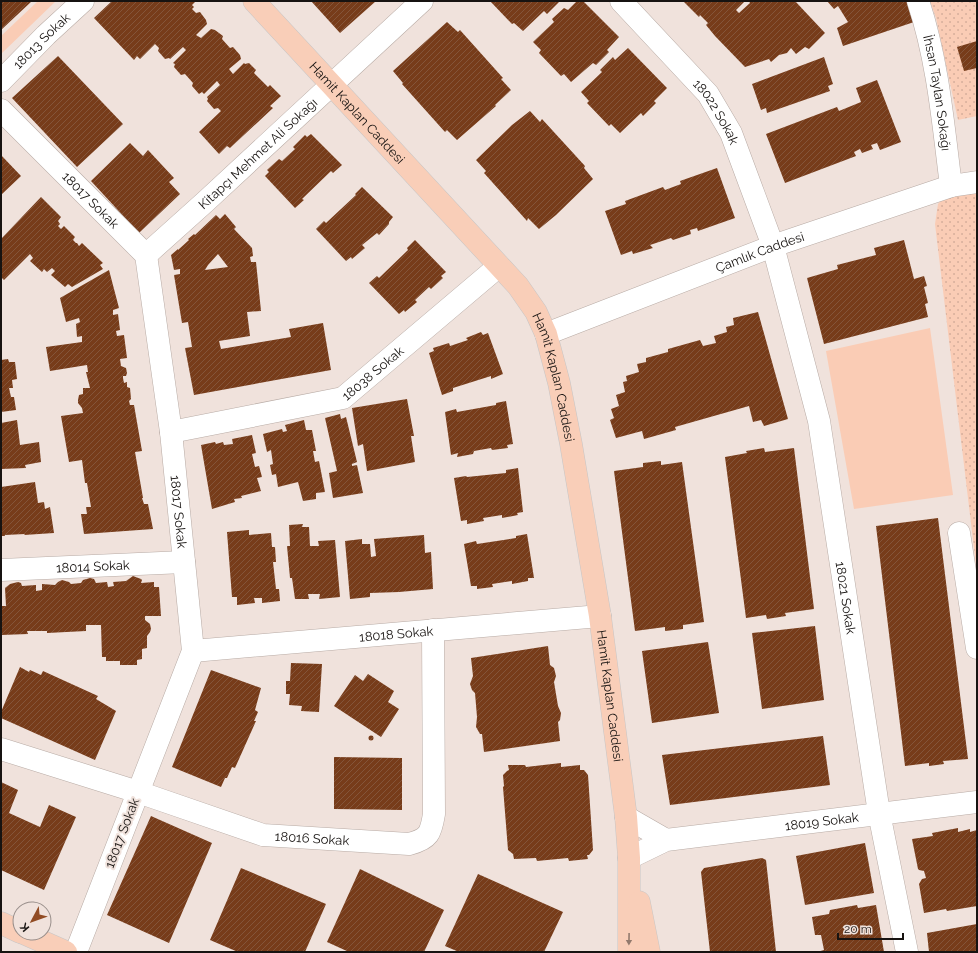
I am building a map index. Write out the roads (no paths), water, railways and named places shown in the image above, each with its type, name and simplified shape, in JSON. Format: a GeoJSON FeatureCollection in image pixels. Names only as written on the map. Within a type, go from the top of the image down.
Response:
{"type":"FeatureCollection","features":[{"type":"Feature","properties":{"kind":"main road","name":"Hamit Kaplan Caddesi"},"geometry":{"type":"LineString","coordinates":[[254,1],[528,299],[546,334],[559,383],[571,444],[600,616],[626,817],[629,858],[629,952]]}},
{"type":"Feature","properties":{"kind":"main road","name":"Hamit Kaplan Caddesi"},"geometry":{"type":"LineString","coordinates":[[629,858],[649,952]]}},
{"type":"Feature","properties":{"kind":"main road"},"geometry":{"type":"LineString","coordinates":[[1,923],[12,928]]}},
{"type":"Feature","properties":{"kind":"main road"},"geometry":{"type":"LineString","coordinates":[[41,941],[66,952]]}},
{"type":"Feature","properties":{"kind":"street","name":"18013 Sokak"},"geometry":{"type":"LineString","coordinates":[[1,81],[46,35],[83,1]]}},
{"type":"Feature","properties":{"kind":"street","name":"Kitapçı Mehmet Ali Sokağı"},"geometry":{"type":"LineString","coordinates":[[146,255],[422,1]]}},
{"type":"Feature","properties":{"kind":"street","name":"18022 Sokak"},"geometry":{"type":"LineString","coordinates":[[621,1],[708,94],[731,133],[773,246]]}},
{"type":"Feature","properties":{"kind":"street","name":"İhsan Taylan Sokağı"},"geometry":{"type":"LineString","coordinates":[[918,1],[927,28],[964,184]]}},
{"type":"Feature","properties":{"kind":"street","name":"18017 Sokak"},"geometry":{"type":"LineString","coordinates":[[1,110],[146,255],[171,432],[193,651],[76,952]]}},
{"type":"Feature","properties":{"kind":"street","name":"Çamlık Caddesi"},"geometry":{"type":"LineString","coordinates":[[546,334],[773,246],[964,184]]}},
{"type":"Feature","properties":{"kind":"street","name":"18021 Sokak"},"geometry":{"type":"LineString","coordinates":[[773,246],[819,421],[879,813],[907,952]]}},
{"type":"Feature","properties":{"kind":"street","name":"18038 Sokak"},"geometry":{"type":"LineString","coordinates":[[171,432],[343,398],[499,266]]}},
{"type":"Feature","properties":{"kind":"street"},"geometry":{"type":"LineString","coordinates":[[959,533],[977,648]]}},
{"type":"Feature","properties":{"kind":"street","name":"18014 Sokak"},"geometry":{"type":"LineString","coordinates":[[1,570],[184,562]]}},
{"type":"Feature","properties":{"kind":"street","name":"18018 Sokak"},"geometry":{"type":"LineString","coordinates":[[193,651],[600,616]]}},
{"type":"Feature","properties":{"kind":"street","name":"18016 Sokak"},"geometry":{"type":"LineString","coordinates":[[1,749],[138,792],[263,835],[409,844],[420,841],[428,836],[432,826],[434,814],[433,630]]}},
{"type":"Feature","properties":{"kind":"street","name":"18019 Sokak"},"geometry":{"type":"LineString","coordinates":[[629,858],[666,840],[977,802]]}},
{"type":"Feature","properties":{"kind":"street"},"geometry":{"type":"LineString","coordinates":[[626,817],[666,840]]}}]}
